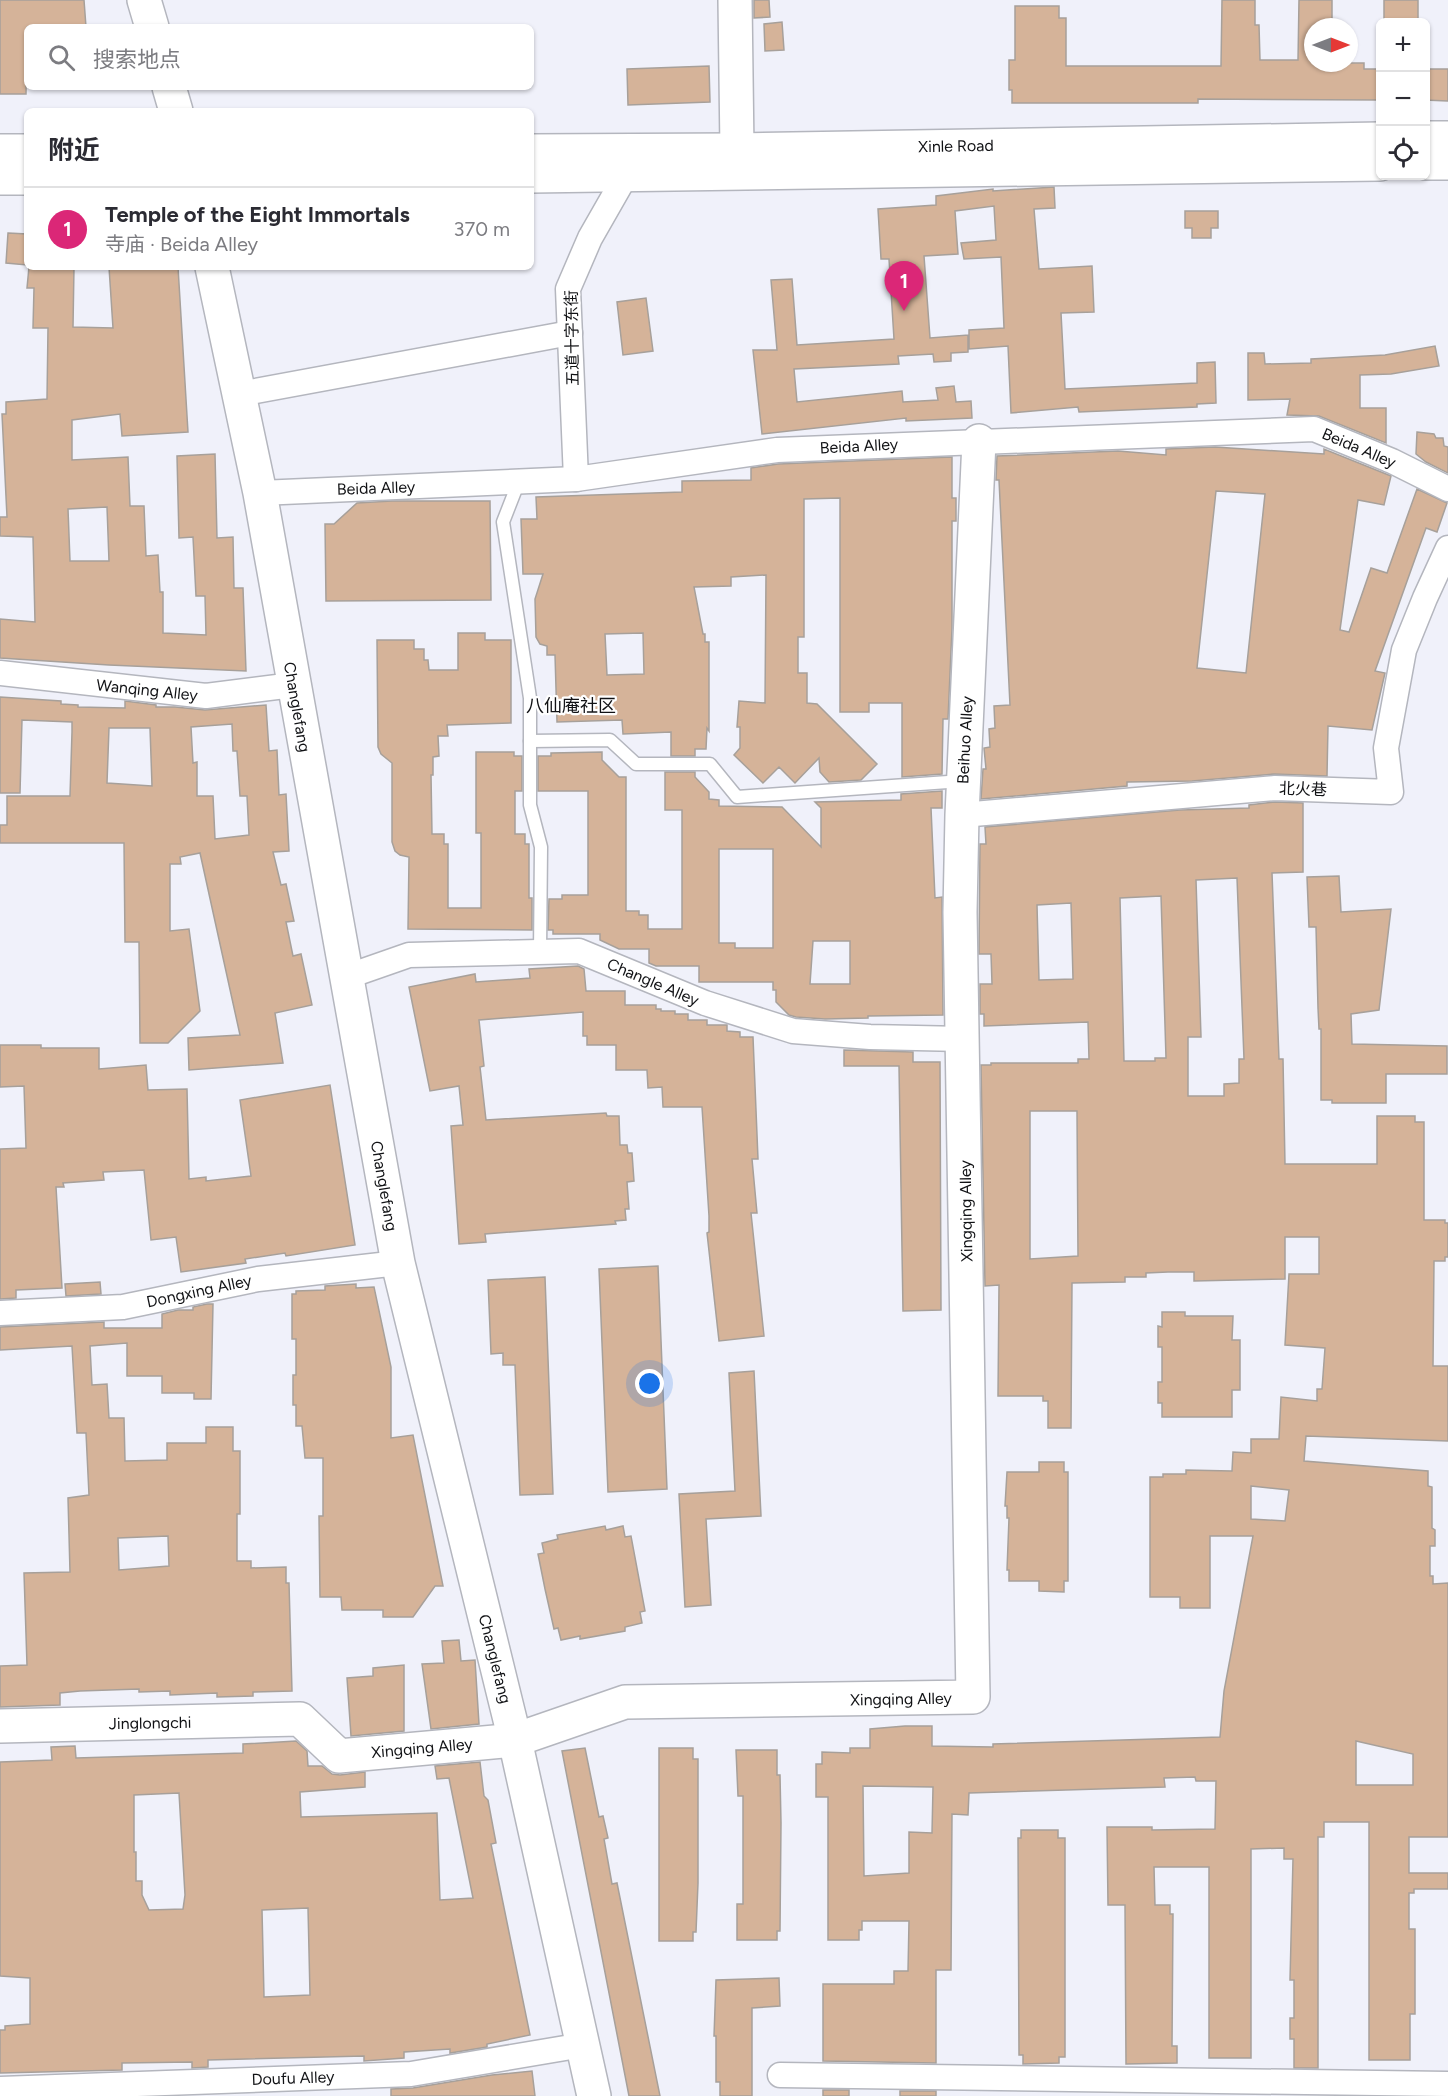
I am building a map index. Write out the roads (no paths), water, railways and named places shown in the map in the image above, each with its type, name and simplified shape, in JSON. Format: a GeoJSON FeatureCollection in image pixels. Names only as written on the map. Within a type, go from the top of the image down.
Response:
{"type":"FeatureCollection","features":[{"type":"Feature","properties":{"kind":"street"},"geometry":{"type":"LineString","coordinates":[[144,0],[151,24]]}},
{"type":"Feature","properties":{"kind":"street"},"geometry":{"type":"LineString","coordinates":[[735,0],[739,162]]}},
{"type":"Feature","properties":{"kind":"street"},"geometry":{"type":"LineString","coordinates":[[170,90],[175,108]]}},
{"type":"Feature","properties":{"kind":"street"},"geometry":{"type":"LineString","coordinates":[[1430,138],[1448,138]]}},
{"type":"Feature","properties":{"kind":"street","name":"Xinle Road"},"geometry":{"type":"LineString","coordinates":[[534,176],[626,175],[739,162],[1376,139]]}},
{"type":"Feature","properties":{"kind":"street"},"geometry":{"type":"LineString","coordinates":[[0,151],[24,151]]}},
{"type":"Feature","properties":{"kind":"street","name":"Xinle Road"},"geometry":{"type":"LineString","coordinates":[[534,151],[739,162],[1376,164]]}},
{"type":"Feature","properties":{"kind":"street"},"geometry":{"type":"LineString","coordinates":[[1430,164],[1448,163]]}},
{"type":"Feature","properties":{"kind":"street","name":"五道十字东街"},"geometry":{"type":"LineString","coordinates":[[576,479],[568,289],[590,238],[626,175]]}},
{"type":"Feature","properties":{"kind":"street"},"geometry":{"type":"LineString","coordinates":[[0,178],[24,178]]}},
{"type":"Feature","properties":{"kind":"street","name":"Changlefang"},"geometry":{"type":"LineString","coordinates":[[213,270],[260,493],[398,1263],[514,1740],[594,2096]]}},
{"type":"Feature","properties":{"kind":"street"},"geometry":{"type":"LineString","coordinates":[[239,394],[570,333]]}},
{"type":"Feature","properties":{"kind":"street","name":"Beida Alley"},"geometry":{"type":"LineString","coordinates":[[260,493],[576,479],[777,450],[1314,429],[1392,461],[1448,489]]}},
{"type":"Feature","properties":{"kind":"street","name":"Beihuo Alley"},"geometry":{"type":"LineString","coordinates":[[963,1039],[960,912],[962,815],[979,441]]}},
{"type":"Feature","properties":{"kind":"street","name":"北火巷"},"geometry":{"type":"LineString","coordinates":[[962,815],[1275,788],[1391,792],[1386,748],[1404,650],[1448,548]]}},
{"type":"Feature","properties":{"kind":"street","name":"Wanqing Alley"},"geometry":{"type":"LineString","coordinates":[[0,673],[206,696],[293,685]]}},
{"type":"Feature","properties":{"kind":"street","name":"Changle Alley"},"geometry":{"type":"LineString","coordinates":[[346,977],[409,955],[579,951],[705,1004],[793,1031],[870,1037],[963,1039]]}},
{"type":"Feature","properties":{"kind":"street","name":"Xingqing Alley"},"geometry":{"type":"LineString","coordinates":[[300,1719],[339,1756],[514,1740],[625,1702],[973,1698],[963,1039]]}},
{"type":"Feature","properties":{"kind":"street","name":"Dongxing Alley"},"geometry":{"type":"LineString","coordinates":[[0,1313],[123,1307],[258,1279],[398,1263]]}},
{"type":"Feature","properties":{"kind":"street","name":"Jinglongchi"},"geometry":{"type":"LineString","coordinates":[[0,1726],[300,1719]]}},
{"type":"Feature","properties":{"kind":"street","name":"Doufu Alley"},"geometry":{"type":"LineString","coordinates":[[0,2089],[411,2074],[583,2046]]}},
{"type":"Feature","properties":{"kind":"street"},"geometry":{"type":"LineString","coordinates":[[780,2074],[1448,2084]]}},
{"type":"Feature","properties":{"kind":"lane"},"geometry":{"type":"LineString","coordinates":[[519,482],[502,522],[530,698],[530,805],[541,847],[540,952]]}},
{"type":"Feature","properties":{"kind":"lane"},"geometry":{"type":"LineString","coordinates":[[530,741],[610,740],[636,764],[710,764],[737,797],[963,781]]}},
{"type":"Feature","properties":{"kind":"place","name":"Temple of the Eight Immortals"},"geometry":{"type":"Point","coordinates":[904,311]}},
{"type":"Feature","properties":{"kind":"district","name":"八仙庵社区"},"geometry":{"type":"Point","coordinates":[571,706]}}]}
